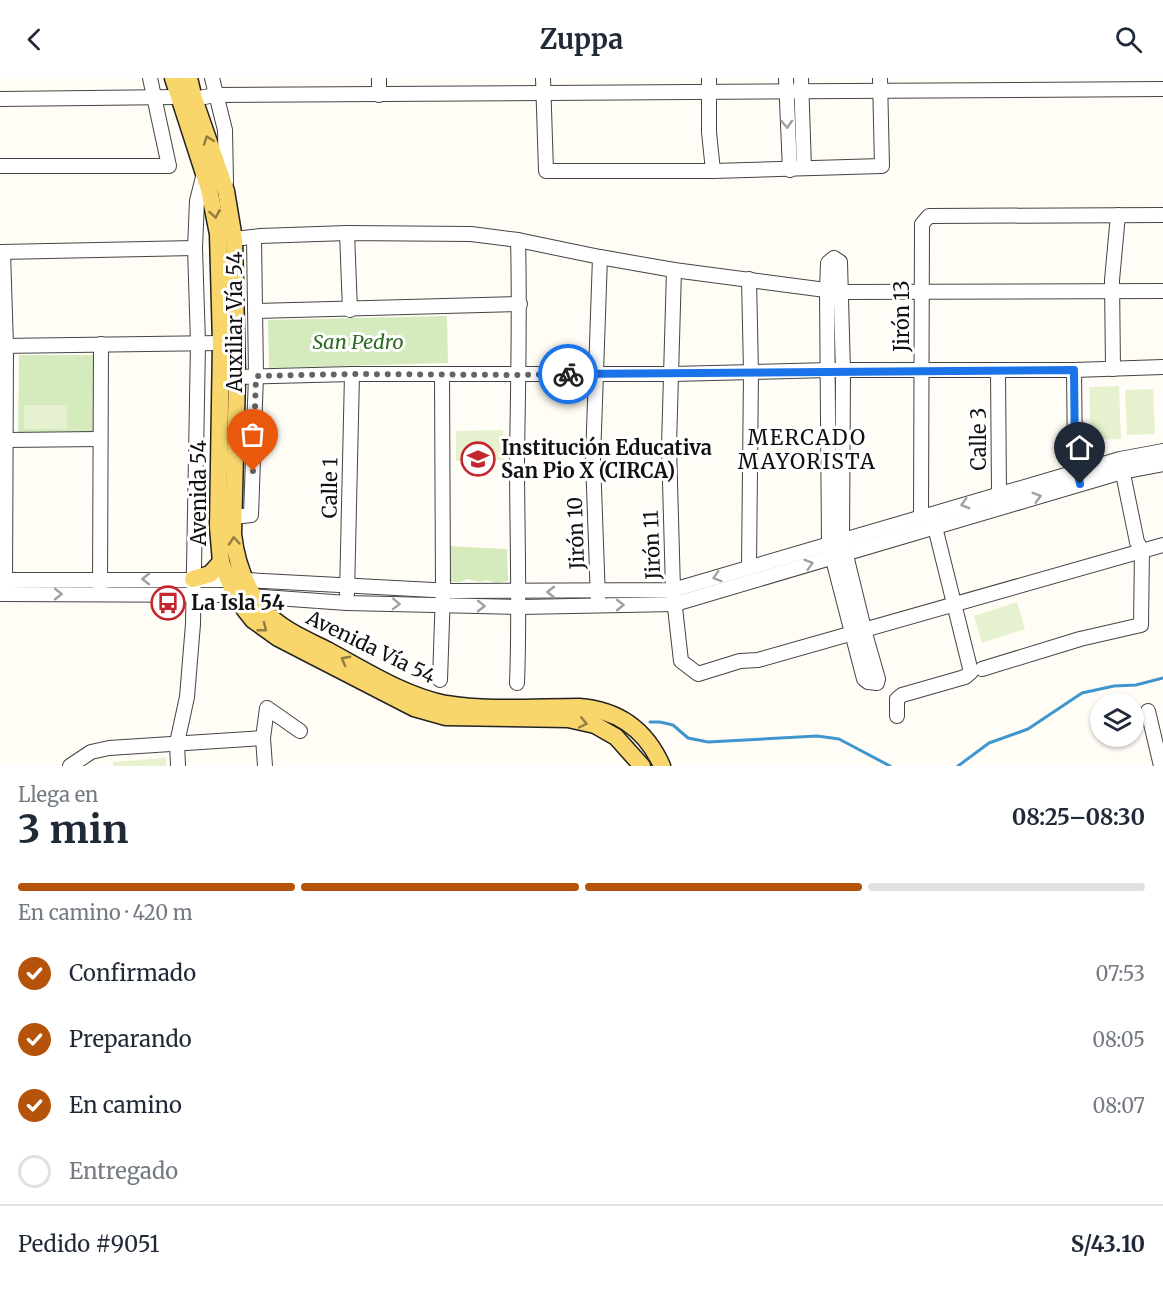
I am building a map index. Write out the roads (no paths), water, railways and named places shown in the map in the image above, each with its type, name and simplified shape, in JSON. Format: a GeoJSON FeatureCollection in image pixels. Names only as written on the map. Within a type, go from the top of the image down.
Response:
{"type":"FeatureCollection","features":[{"type":"Feature","properties":{"kind":"main road","name":"Avenida 54"},"geometry":{"type":"LineString","coordinates":[[173,78],[186,98],[214,206],[218,234],[221,343],[218,502],[221,562],[232,587],[253,620],[267,632],[400,702],[446,717],[568,719],[595,725],[616,737],[642,766]]}},
{"type":"Feature","properties":{"kind":"main road","name":"Avenida Vía 54"},"geometry":{"type":"LineString","coordinates":[[189,78],[186,98],[226,191],[234,239],[237,377],[235,550],[246,580],[263,609],[279,624],[404,690],[435,701],[454,705],[579,707],[603,710],[624,719],[640,731],[653,748],[662,766]]}},
{"type":"Feature","properties":{"kind":"main road"},"geometry":{"type":"LineString","coordinates":[[193,587],[221,562]]}},
{"type":"Feature","properties":{"kind":"street"},"geometry":{"type":"LineString","coordinates":[[0,166],[169,166],[150,78]]}},
{"type":"Feature","properties":{"kind":"street"},"geometry":{"type":"LineString","coordinates":[[212,78],[225,130],[226,191]]}},
{"type":"Feature","properties":{"kind":"street"},"geometry":{"type":"LineString","coordinates":[[379,78],[379,95]]}},
{"type":"Feature","properties":{"kind":"street"},"geometry":{"type":"LineString","coordinates":[[543,78],[546,171],[713,171],[882,166],[880,85]]}},
{"type":"Feature","properties":{"kind":"street"},"geometry":{"type":"LineString","coordinates":[[709,78],[709,132],[713,171]]}},
{"type":"Feature","properties":{"kind":"street"},"geometry":{"type":"LineString","coordinates":[[786,78],[786,93],[797,169]]}},
{"type":"Feature","properties":{"kind":"street"},"geometry":{"type":"LineString","coordinates":[[797,169],[801,78]]}},
{"type":"Feature","properties":{"kind":"street"},"geometry":{"type":"LineString","coordinates":[[0,99],[186,98],[215,95],[801,93],[880,85],[1044,84],[1163,89]]}},
{"type":"Feature","properties":{"kind":"street"},"geometry":{"type":"LineString","coordinates":[[178,766],[177,743],[187,697],[191,655],[198,343],[195,248],[197,201],[204,172]]}},
{"type":"Feature","properties":{"kind":"street"},"geometry":{"type":"LineString","coordinates":[[1113,369],[1112,292],[1118,215],[1163,215]]}},
{"type":"Feature","properties":{"kind":"street","name":"Jirón 13"},"geometry":{"type":"LineString","coordinates":[[921,517],[922,224],[928,216],[1118,215]]}},
{"type":"Feature","properties":{"kind":"street"},"geometry":{"type":"LineString","coordinates":[[234,239],[347,233],[471,234],[518,240],[674,270],[834,292],[1163,291]]}},
{"type":"Feature","properties":{"kind":"street"},"geometry":{"type":"LineString","coordinates":[[347,233],[350,310]]}},
{"type":"Feature","properties":{"kind":"street","name":"Auxiliar Vía 54"},"geometry":{"type":"LineString","coordinates":[[234,517],[251,515],[256,376],[254,238]]}},
{"type":"Feature","properties":{"kind":"street"},"geometry":{"type":"LineString","coordinates":[[517,683],[520,607],[517,461],[520,304],[518,240]]}},
{"type":"Feature","properties":{"kind":"street"},"geometry":{"type":"LineString","coordinates":[[3,587],[6,440],[2,252],[195,248]]}},
{"type":"Feature","properties":{"kind":"street","name":"Jirón 10"},"geometry":{"type":"LineString","coordinates":[[598,599],[593,459],[600,257]]}},
{"type":"Feature","properties":{"kind":"street"},"geometry":{"type":"LineString","coordinates":[[834,263],[829,370],[837,548],[871,679]]}},
{"type":"Feature","properties":{"kind":"street","name":"Jirón 11"},"geometry":{"type":"LineString","coordinates":[[674,270],[669,446],[674,597],[681,661],[698,674],[740,661],[758,660],[858,632]]}},
{"type":"Feature","properties":{"kind":"street"},"geometry":{"type":"LineString","coordinates":[[749,279],[751,372],[749,567]]}},
{"type":"Feature","properties":{"kind":"street"},"geometry":{"type":"LineString","coordinates":[[834,292],[843,372],[837,548]]}},
{"type":"Feature","properties":{"kind":"street"},"geometry":{"type":"LineString","coordinates":[[256,311],[520,304]]}},
{"type":"Feature","properties":{"kind":"street"},"geometry":{"type":"LineString","coordinates":[[3,346],[221,343]]}},
{"type":"Feature","properties":{"kind":"street"},"geometry":{"type":"LineString","coordinates":[[100,593],[101,344]]}},
{"type":"Feature","properties":{"kind":"street"},"geometry":{"type":"LineString","coordinates":[[237,377],[352,374],[670,374],[829,370],[843,372],[1163,368]]}},
{"type":"Feature","properties":{"kind":"street","name":"Calle 3"},"geometry":{"type":"LineString","coordinates":[[998,370],[1000,501]]}},
{"type":"Feature","properties":{"kind":"street"},"geometry":{"type":"LineString","coordinates":[[1074,370],[1075,460],[1079,478]]}},
{"type":"Feature","properties":{"kind":"street","name":"Calle 1"},"geometry":{"type":"LineString","coordinates":[[347,603],[352,374]]}},
{"type":"Feature","properties":{"kind":"street"},"geometry":{"type":"LineString","coordinates":[[440,680],[442,375]]}},
{"type":"Feature","properties":{"kind":"street"},"geometry":{"type":"LineString","coordinates":[[6,440],[100,439]]}},
{"type":"Feature","properties":{"kind":"street"},"geometry":{"type":"LineString","coordinates":[[674,597],[749,567],[934,526],[1000,501],[1163,451]]}},
{"type":"Feature","properties":{"kind":"street"},"geometry":{"type":"LineString","coordinates":[[1121,465],[1163,464]]}},
{"type":"Feature","properties":{"kind":"street"},"geometry":{"type":"LineString","coordinates":[[982,669],[1080,639],[1141,626],[1142,550],[1137,542],[1121,465]]}},
{"type":"Feature","properties":{"kind":"street"},"geometry":{"type":"LineString","coordinates":[[232,587],[246,580],[347,586],[520,607],[598,599],[674,597],[837,548],[921,517],[1000,501]]}},
{"type":"Feature","properties":{"kind":"street"},"geometry":{"type":"LineString","coordinates":[[897,716],[897,699],[902,695],[965,677],[971,672],[934,526]]}},
{"type":"Feature","properties":{"kind":"street"},"geometry":{"type":"LineString","coordinates":[[858,632],[1163,544]]}},
{"type":"Feature","properties":{"kind":"street"},"geometry":{"type":"LineString","coordinates":[[3,587],[100,579],[193,587]]}},
{"type":"Feature","properties":{"kind":"street"},"geometry":{"type":"LineString","coordinates":[[3,587],[100,593],[232,587],[254,595],[347,603],[519,592],[598,599]]}},
{"type":"Feature","properties":{"kind":"street"},"geometry":{"type":"LineString","coordinates":[[265,766],[263,738],[267,708],[300,731]]}},
{"type":"Feature","properties":{"kind":"street"},"geometry":{"type":"LineString","coordinates":[[1148,711],[1161,766]]}},
{"type":"Feature","properties":{"kind":"street"},"geometry":{"type":"LineString","coordinates":[[70,766],[91,752],[177,743],[186,745],[263,738]]}},
{"type":"Feature","properties":{"kind":"waterway"},"geometry":{"type":"LineString","coordinates":[[958,766],[989,743],[1028,729],[1082,693],[1114,686],[1136,685],[1163,678]]}},
{"type":"Feature","properties":{"kind":"waterway"},"geometry":{"type":"LineString","coordinates":[[650,722],[673,725],[688,738],[708,742],[817,736],[839,739],[890,766]]}},
{"type":"Feature","properties":{"kind":"place","name":"Institución Educativa San Pio X (CIRCA)"},"geometry":{"type":"Point","coordinates":[478,459]}},
{"type":"Feature","properties":{"kind":"place","name":"La Isla 54"},"geometry":{"type":"Point","coordinates":[168,603]}},
{"type":"Feature","properties":{"kind":"district","name":"MERCADO MAYORISTA"},"geometry":{"type":"Point","coordinates":[807,450]}},
{"type":"Feature","properties":{"kind":"park label","name":"San Pedro"},"geometry":{"type":"Point","coordinates":[358,342]}}]}
